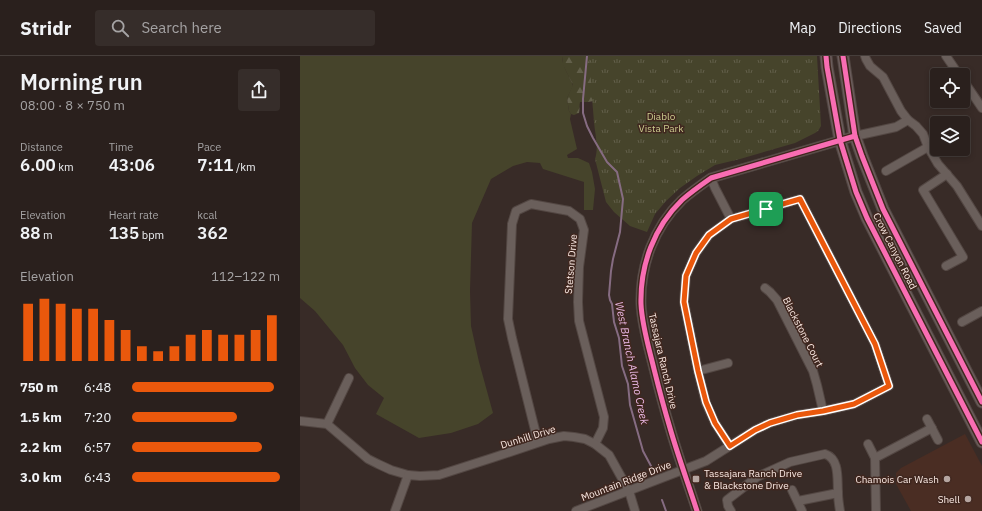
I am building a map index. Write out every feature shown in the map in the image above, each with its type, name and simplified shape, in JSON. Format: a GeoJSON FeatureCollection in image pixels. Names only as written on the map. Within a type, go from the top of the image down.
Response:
{"type":"FeatureCollection","features":[{"type":"Feature","properties":{"kind":"main road","name":"Crow Canyon Road"},"geometry":{"type":"LineString","coordinates":[[826,56],[840,140],[856,192],[982,442]]}},
{"type":"Feature","properties":{"kind":"main road","name":"Crow Canyon Road"},"geometry":{"type":"LineString","coordinates":[[843,56],[855,136],[883,209],[982,402]]}},
{"type":"Feature","properties":{"kind":"street"},"geometry":{"type":"LineString","coordinates":[[865,56],[870,66],[883,77],[901,111],[923,134],[928,147],[938,164],[957,186],[982,226]]}},
{"type":"Feature","properties":{"kind":"street"},"geometry":{"type":"LineString","coordinates":[[946,56],[954,68]]}},
{"type":"Feature","properties":{"kind":"street"},"geometry":{"type":"LineString","coordinates":[[970,90],[982,108]]}},
{"type":"Feature","properties":{"kind":"street"},"geometry":{"type":"LineString","coordinates":[[855,136],[896,127],[908,120]]}},
{"type":"Feature","properties":{"kind":"street","name":"Tassajara Ranch Drive"},"geometry":{"type":"LineString","coordinates":[[697,511],[668,421],[645,331],[641,305],[641,284],[645,262],[655,235],[682,200],[711,178],[855,136]]}},
{"type":"Feature","properties":{"kind":"street"},"geometry":{"type":"LineString","coordinates":[[886,171],[928,147]]}},
{"type":"Feature","properties":{"kind":"street"},"geometry":{"type":"LineString","coordinates":[[946,174],[923,190],[963,257],[946,266]]}},
{"type":"Feature","properties":{"kind":"street"},"geometry":{"type":"LineString","coordinates":[[711,178],[731,219],[709,235],[696,253],[686,276],[684,302],[706,402],[715,423],[730,446]]}},
{"type":"Feature","properties":{"kind":"street","name":"Mountain Ridge Drive"},"geometry":{"type":"LineString","coordinates":[[576,511],[706,461],[755,430],[770,423],[797,415],[854,404],[889,386],[875,344],[800,199],[731,219]]}},
{"type":"Feature","properties":{"kind":"street","name":"Stetson Drive"},"geometry":{"type":"LineString","coordinates":[[538,442],[508,319],[512,224],[516,211],[531,204],[569,211],[580,219],[584,230],[579,267],[579,321],[604,417],[603,428],[595,444]]}},
{"type":"Feature","properties":{"kind":"street","name":"Blackstone Court"},"geometry":{"type":"LineString","coordinates":[[765,288],[777,300],[813,371],[818,385],[823,411]]}},
{"type":"Feature","properties":{"kind":"street"},"geometry":{"type":"LineString","coordinates":[[962,322],[982,312]]}},
{"type":"Feature","properties":{"kind":"street"},"geometry":{"type":"LineString","coordinates":[[698,371],[728,363]]}},
{"type":"Feature","properties":{"kind":"street"},"geometry":{"type":"LineString","coordinates":[[300,421],[327,424],[349,378]]}},
{"type":"Feature","properties":{"kind":"street"},"geometry":{"type":"LineString","coordinates":[[927,419],[938,440]]}},
{"type":"Feature","properties":{"kind":"street","name":"Dunhill Drive"},"geometry":{"type":"LineString","coordinates":[[327,424],[368,459],[391,470],[408,475],[420,476],[439,474],[548,439],[564,436],[586,439],[609,455],[628,491],[635,511]]}},
{"type":"Feature","properties":{"kind":"street"},"geometry":{"type":"LineString","coordinates":[[875,458],[932,428]]}},
{"type":"Feature","properties":{"kind":"street"},"geometry":{"type":"LineString","coordinates":[[868,444],[875,458],[876,511]]}},
{"type":"Feature","properties":{"kind":"street"},"geometry":{"type":"LineString","coordinates":[[731,511],[727,500],[757,477],[790,462],[824,454],[830,455],[835,462],[840,511]]}},
{"type":"Feature","properties":{"kind":"street"},"geometry":{"type":"LineString","coordinates":[[395,511],[408,475]]}},
{"type":"Feature","properties":{"kind":"street"},"geometry":{"type":"LineString","coordinates":[[792,490],[802,511]]}},
{"type":"Feature","properties":{"kind":"street"},"geometry":{"type":"LineString","coordinates":[[798,501],[838,493]]}},
{"type":"Feature","properties":{"kind":"shaded area"},"geometry":{"type":"Polygon","coordinates":[[[965,434],[982,466],[982,511],[911,511],[896,484],[896,473],[901,468],[965,434]]]}},
{"type":"Feature","properties":{"kind":"green space"},"geometry":{"type":"Polygon","coordinates":[[[300,56],[562,56],[563,64],[573,86],[567,98],[577,149],[567,155],[568,158],[578,158],[589,163],[595,189],[593,210],[584,210],[584,182],[543,169],[540,163],[527,162],[513,166],[491,179],[472,223],[470,291],[471,326],[493,413],[478,424],[451,433],[419,438],[376,414],[384,398],[368,385],[355,368],[343,345],[315,311],[300,298],[300,56]]]}},
{"type":"Feature","properties":{"kind":"green space"},"geometry":{"type":"Polygon","coordinates":[[[562,56],[639,56],[599,100],[580,102],[579,113],[574,115],[569,111],[567,98],[573,85],[563,65],[562,56]]]}},
{"type":"Feature","properties":{"kind":"green space","name":"Diablo Vista Park"},"geometry":{"type":"Polygon","coordinates":[[[589,56],[817,56],[821,126],[815,133],[795,143],[715,165],[680,188],[666,201],[655,214],[647,232],[630,226],[614,212],[606,202],[595,159],[597,145],[589,56]]]}},
{"type":"Feature","properties":{"kind":"waterway","name":"West Branch Alamo Creek"},"geometry":{"type":"LineString","coordinates":[[587,56],[583,113],[593,138],[607,162],[617,172],[623,199],[620,232],[613,259],[609,295],[612,304],[614,322],[619,338],[622,366],[628,384],[630,405],[643,451],[651,466]]}},
{"type":"Feature","properties":{"kind":"waterway","name":"West Branch Alamo Creek"},"geometry":{"type":"LineString","coordinates":[[662,500],[666,511]]}},
{"type":"Feature","properties":{"kind":"cycle path"},"geometry":{"type":"LineString","coordinates":[[826,56],[840,140],[856,192],[867,218],[982,442]]}},
{"type":"Feature","properties":{"kind":"cycle path"},"geometry":{"type":"LineString","coordinates":[[843,56],[855,136],[883,209],[982,402]]}},
{"type":"Feature","properties":{"kind":"cycle path"},"geometry":{"type":"LineString","coordinates":[[697,511],[676,449],[648,345],[643,320],[641,304],[643,275],[646,261],[656,234],[672,211],[682,200],[711,178],[855,136]]}},
{"type":"Feature","properties":{"kind":"place","name":"Tassajara Ranch Drive & Blackstone Drive"},"geometry":{"type":"Point","coordinates":[696,479]}},
{"type":"Feature","properties":{"kind":"place","name":"Chamois Car Wash"},"geometry":{"type":"Point","coordinates":[947,479]}},
{"type":"Feature","properties":{"kind":"place","name":"Shell"},"geometry":{"type":"Point","coordinates":[968,499]}},
{"type":"Feature","properties":{"kind":"route"},"geometry":{"type":"LineString","coordinates":[[800,199],[875,344],[889,386],[854,404],[797,415],[770,423],[755,430],[730,446],[715,423],[706,402],[684,302],[686,276],[696,253],[709,235],[731,219],[766,209],[800,199]]}}]}
